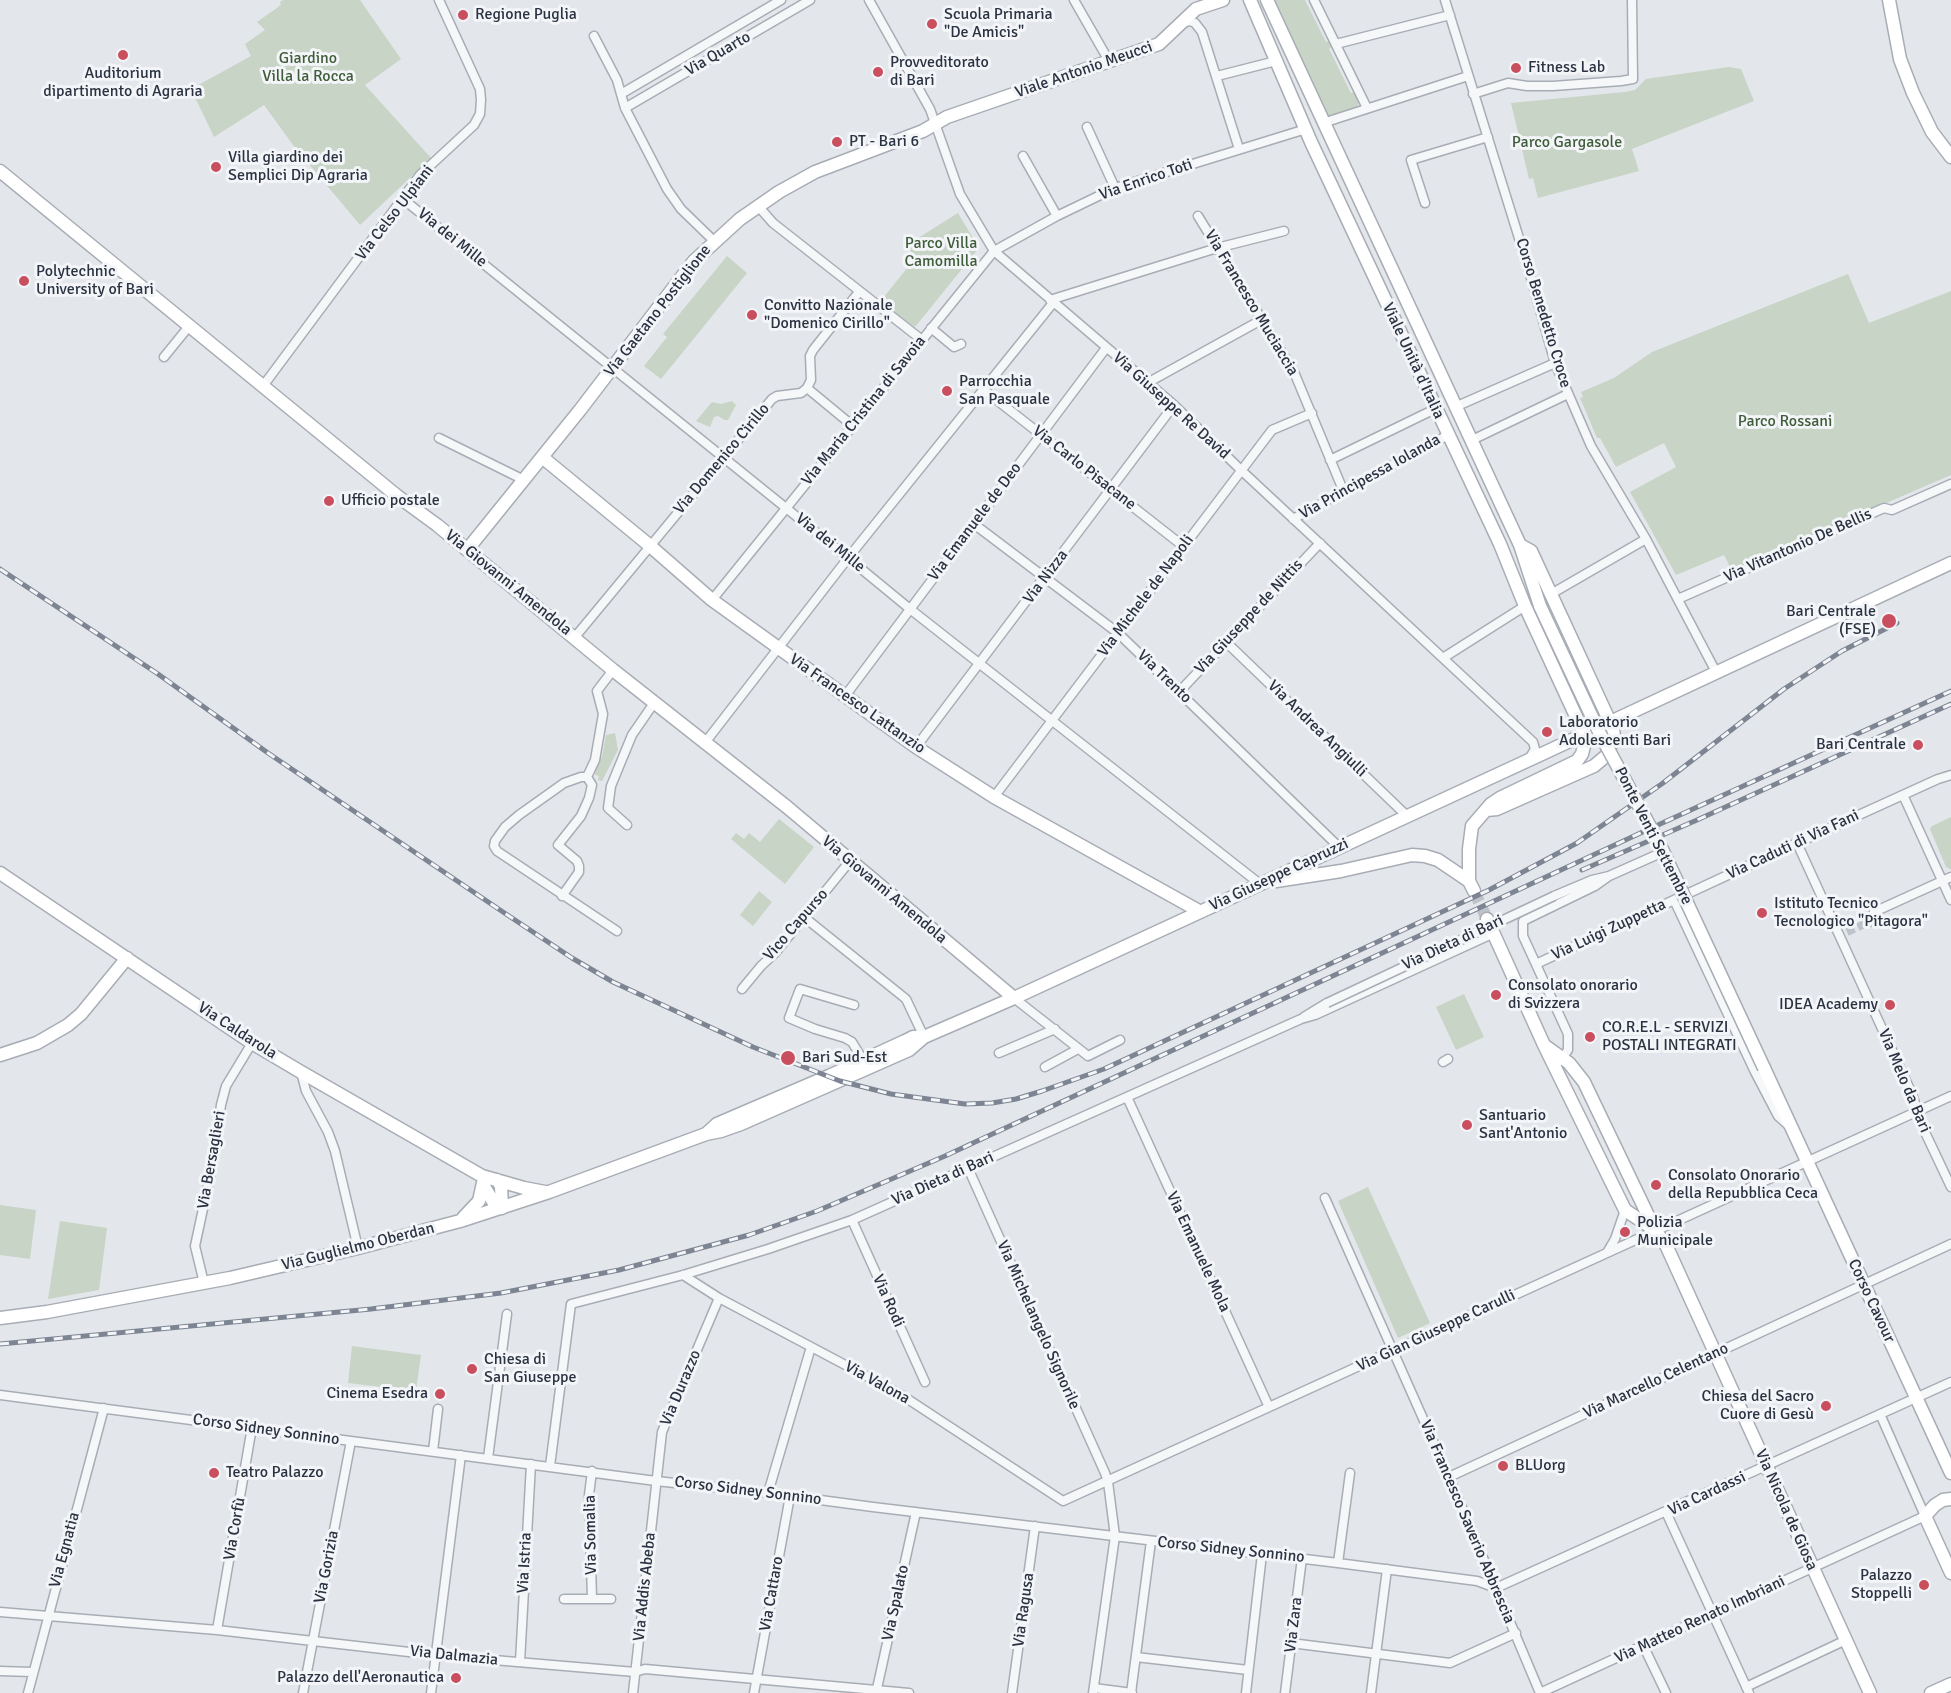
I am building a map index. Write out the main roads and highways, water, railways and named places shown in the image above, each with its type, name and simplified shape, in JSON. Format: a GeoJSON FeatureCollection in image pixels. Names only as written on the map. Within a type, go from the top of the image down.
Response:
{"type":"FeatureCollection","features":[{"type":"Feature","properties":{"kind":"main road","name":"Viale Antonio Meucci"},"geometry":{"type":"LineString","coordinates":[[935,123],[1159,44],[1196,9],[1223,0]]}},
{"type":"Feature","properties":{"kind":"main road","name":"Viale Unità d'Italia"},"geometry":{"type":"LineString","coordinates":[[1250,0],[1306,129],[1500,543],[1526,606],[1586,736]]}},
{"type":"Feature","properties":{"kind":"main road","name":"Viale Unità d'Italia"},"geometry":{"type":"LineString","coordinates":[[1267,0],[1470,441],[1520,544],[1540,606]]}},
{"type":"Feature","properties":{"kind":"main road"},"geometry":{"type":"LineString","coordinates":[[1889,0],[1900,59],[1913,93],[1932,132],[1951,157]]}},
{"type":"Feature","properties":{"kind":"main road","name":"Via Gaetano Postiglione"},"geometry":{"type":"LineString","coordinates":[[467,550],[687,270],[714,241],[758,206],[815,172],[922,131],[935,123]]}},
{"type":"Feature","properties":{"kind":"main road","name":"Via Giovanni Amendola"},"geometry":{"type":"LineString","coordinates":[[0,171],[704,744],[787,807],[1014,998]]}},
{"type":"Feature","properties":{"kind":"main road"},"geometry":{"type":"LineString","coordinates":[[1343,210],[1350,203],[1361,202]]}},
{"type":"Feature","properties":{"kind":"main road"},"geometry":{"type":"LineString","coordinates":[[1404,341],[1415,339],[1421,333]]}},
{"type":"Feature","properties":{"kind":"main road","name":"Via Francesco Lattanzio"},"geometry":{"type":"LineString","coordinates":[[542,457],[712,600],[916,747],[994,797],[1200,911]]}},
{"type":"Feature","properties":{"kind":"main road","name":"Viale Unità d'Italia"},"geometry":{"type":"LineString","coordinates":[[1487,810],[1497,809],[1594,766],[1607,755],[1614,737],[1610,721],[1531,551],[1520,544]]}},
{"type":"Feature","properties":{"kind":"main road"},"geometry":{"type":"LineString","coordinates":[[1610,721],[1951,563]]}},
{"type":"Feature","properties":{"kind":"main road","name":"Ponte Venti Settembre"},"geometry":{"type":"LineString","coordinates":[[1540,606],[1599,732],[1656,837],[1764,1068]]}},
{"type":"Feature","properties":{"kind":"main road","name":"Via Giuseppe Capruzzi"},"geometry":{"type":"LineString","coordinates":[[1014,998],[1526,761],[1586,736],[1610,721]]}},
{"type":"Feature","properties":{"kind":"main road"},"geometry":{"type":"LineString","coordinates":[[1260,884],[1341,871],[1412,855],[1438,860],[1472,886],[1469,849],[1473,826],[1491,804],[1500,798],[1576,761],[1582,754],[1586,736]]}},
{"type":"Feature","properties":{"kind":"main road","name":"Via Caldarola"},"geometry":{"type":"LineString","coordinates":[[0,873],[252,1043],[483,1180]]}},
{"type":"Feature","properties":{"kind":"main road"},"geometry":{"type":"LineString","coordinates":[[1487,919],[1544,1045],[1559,1062],[1567,1090],[1625,1210],[1655,1230]]}},
{"type":"Feature","properties":{"kind":"main road"},"geometry":{"type":"LineString","coordinates":[[0,1055],[37,1043],[68,1025],[81,1014],[127,958]]}},
{"type":"Feature","properties":{"kind":"main road","name":"Via Guglielmo Oberdan"},"geometry":{"type":"LineString","coordinates":[[0,1318],[58,1310],[204,1283],[358,1248],[502,1208],[706,1134],[721,1131],[792,1103],[909,1050],[924,1037],[1014,998]]}},
{"type":"Feature","properties":{"kind":"main road","name":"Via Guglielmo Oberdan"},"geometry":{"type":"LineString","coordinates":[[706,1134],[717,1124],[913,1037],[924,1037]]}},
{"type":"Feature","properties":{"kind":"main road","name":"Via Nicola de Giosa"},"geometry":{"type":"LineString","coordinates":[[1559,1062],[1577,1071],[1584,1082],[1655,1230],[1666,1245],[1870,1693]]}},
{"type":"Feature","properties":{"kind":"main road","name":"Corso Cavour"},"geometry":{"type":"LineString","coordinates":[[1764,1068],[1951,1473]]}},
{"type":"Feature","properties":{"kind":"main road"},"geometry":{"type":"LineString","coordinates":[[483,1180],[497,1180],[549,1192]]}},
{"type":"Feature","properties":{"kind":"main road"},"geometry":{"type":"LineString","coordinates":[[483,1180],[494,1203],[502,1208]]}},
{"type":"Feature","properties":{"kind":"main road"},"geometry":{"type":"LineString","coordinates":[[460,1221],[472,1211],[479,1201],[483,1180]]}},
{"type":"Feature","properties":{"kind":"main road"},"geometry":{"type":"LineString","coordinates":[[497,1180],[501,1186],[502,1208]]}},
{"type":"Feature","properties":{"kind":"main road"},"geometry":{"type":"LineString","coordinates":[[1951,1498],[1942,1500],[1925,1516],[1951,1573]]}},
{"type":"Feature","properties":{"kind":"main road"},"geometry":{"type":"LineString","coordinates":[[1931,1693],[1951,1684]]}},
{"type":"Feature","properties":{"kind":"tunnel"},"geometry":{"type":"LineString","coordinates":[[1474,891],[1487,919]]}},
{"type":"Feature","properties":{"kind":"tunnel"},"geometry":{"type":"LineString","coordinates":[[1847,932],[1869,922]]}},
{"type":"Feature","properties":{"kind":"railway"},"geometry":{"type":"LineString","coordinates":[[0,569],[158,674],[268,753],[503,912],[613,982],[753,1047],[840,1081],[891,1094],[965,1104],[1016,1099],[1104,1069],[1489,890],[1577,843],[1663,783],[1784,689],[1842,651],[1897,623]]}},
{"type":"Feature","properties":{"kind":"railway"},"geometry":{"type":"LineString","coordinates":[[0,1344],[371,1309],[501,1293],[619,1270],[749,1235],[817,1211],[945,1156],[1951,691]]}},
{"type":"Feature","properties":{"kind":"railway"},"geometry":{"type":"LineString","coordinates":[[1582,870],[1951,704]]}},
{"type":"Feature","properties":{"kind":"place","name":"Regione Puglia"},"geometry":{"type":"Point","coordinates":[463,15]}},
{"type":"Feature","properties":{"kind":"place","name":"Scuola Primaria \"De Amicis\""},"geometry":{"type":"Point","coordinates":[932,24]}},
{"type":"Feature","properties":{"kind":"place","name":"Auditorium dipartimento di Agraria"},"geometry":{"type":"Point","coordinates":[123,55]}},
{"type":"Feature","properties":{"kind":"place","name":"Fitness Lab"},"geometry":{"type":"Point","coordinates":[1516,68]}},
{"type":"Feature","properties":{"kind":"place","name":"Provveditorato di Bari"},"geometry":{"type":"Point","coordinates":[878,72]}},
{"type":"Feature","properties":{"kind":"place","name":"PT - Bari 6"},"geometry":{"type":"Point","coordinates":[837,142]}},
{"type":"Feature","properties":{"kind":"place","name":"Villa giardino dei Semplici Dip Agraria"},"geometry":{"type":"Point","coordinates":[216,167]}},
{"type":"Feature","properties":{"kind":"place","name":"Polytechnic University of Bari"},"geometry":{"type":"Point","coordinates":[24,281]}},
{"type":"Feature","properties":{"kind":"place","name":"Convitto Nazionale \"Domenico Cirillo\""},"geometry":{"type":"Point","coordinates":[752,315]}},
{"type":"Feature","properties":{"kind":"place","name":"Parrocchia San Pasquale"},"geometry":{"type":"Point","coordinates":[947,391]}},
{"type":"Feature","properties":{"kind":"place","name":"Ufficio postale"},"geometry":{"type":"Point","coordinates":[329,501]}},
{"type":"Feature","properties":{"kind":"place","name":"Bari Centrale (FSE)"},"geometry":{"type":"Point","coordinates":[1889,621]}},
{"type":"Feature","properties":{"kind":"place","name":"Laboratorio Adolescenti Bari"},"geometry":{"type":"Point","coordinates":[1547,732]}},
{"type":"Feature","properties":{"kind":"place","name":"Bari Centrale"},"geometry":{"type":"Point","coordinates":[1918,745]}},
{"type":"Feature","properties":{"kind":"place","name":"Istituto Tecnico Tecnologico \"Pitagora\""},"geometry":{"type":"Point","coordinates":[1762,913]}},
{"type":"Feature","properties":{"kind":"place","name":"Consolato onorario di Svizzera"},"geometry":{"type":"Point","coordinates":[1496,995]}},
{"type":"Feature","properties":{"kind":"place","name":"IDEA Academy"},"geometry":{"type":"Point","coordinates":[1890,1005]}},
{"type":"Feature","properties":{"kind":"place","name":"CO.R.E.L - SERVIZI POSTALI INTEGRATI"},"geometry":{"type":"Point","coordinates":[1590,1037]}},
{"type":"Feature","properties":{"kind":"place","name":"Bari Sud-Est"},"geometry":{"type":"Point","coordinates":[788,1058]}},
{"type":"Feature","properties":{"kind":"place","name":"Santuario Sant'Antonio"},"geometry":{"type":"Point","coordinates":[1467,1125]}},
{"type":"Feature","properties":{"kind":"place","name":"Consolato Onorario della Repubblica Ceca"},"geometry":{"type":"Point","coordinates":[1656,1185]}},
{"type":"Feature","properties":{"kind":"place","name":"Polizia Municipale"},"geometry":{"type":"Point","coordinates":[1625,1232]}},
{"type":"Feature","properties":{"kind":"place","name":"Chiesa di San Giuseppe"},"geometry":{"type":"Point","coordinates":[472,1369]}},
{"type":"Feature","properties":{"kind":"place","name":"Cinema Esedra"},"geometry":{"type":"Point","coordinates":[440,1394]}},
{"type":"Feature","properties":{"kind":"place","name":"Chiesa del Sacro Cuore di Gesù"},"geometry":{"type":"Point","coordinates":[1826,1406]}},
{"type":"Feature","properties":{"kind":"place","name":"BLUorg"},"geometry":{"type":"Point","coordinates":[1503,1466]}},
{"type":"Feature","properties":{"kind":"place","name":"Teatro Palazzo"},"geometry":{"type":"Point","coordinates":[214,1473]}},
{"type":"Feature","properties":{"kind":"place","name":"Palazzo Stoppelli"},"geometry":{"type":"Point","coordinates":[1924,1585]}},
{"type":"Feature","properties":{"kind":"place","name":"Palazzo dell'Aeronautica"},"geometry":{"type":"Point","coordinates":[456,1678]}},
{"type":"Feature","properties":{"kind":"park label","name":"Giardino Villa la Rocca"},"geometry":{"type":"Point","coordinates":[308,68]}},
{"type":"Feature","properties":{"kind":"park label","name":"Parco Gargasole"},"geometry":{"type":"Point","coordinates":[1567,143]}},
{"type":"Feature","properties":{"kind":"park label","name":"Parco Villa Camomilla"},"geometry":{"type":"Point","coordinates":[941,253]}},
{"type":"Feature","properties":{"kind":"park label","name":"Parco Rossani"},"geometry":{"type":"Point","coordinates":[1785,422]}}]}
